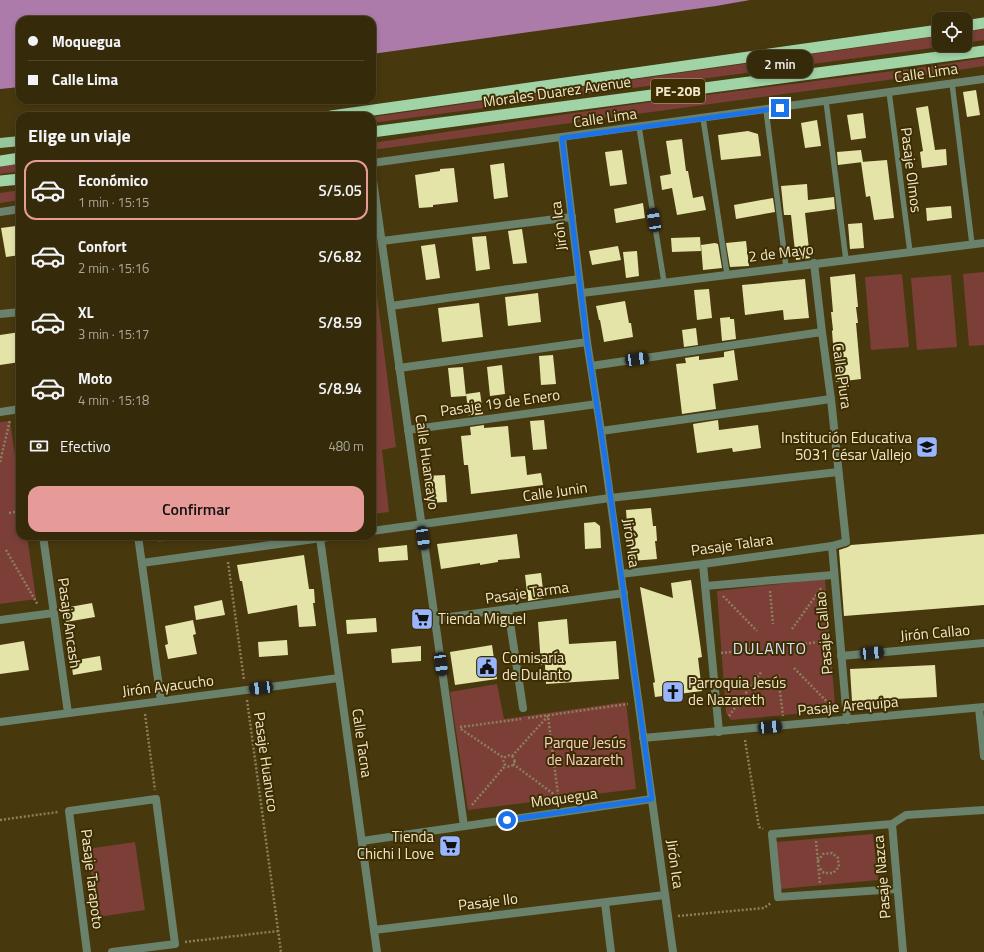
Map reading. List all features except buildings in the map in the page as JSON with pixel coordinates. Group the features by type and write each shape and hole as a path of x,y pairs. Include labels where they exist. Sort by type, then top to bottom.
{"highway":[{"path":"972,25 984,23"},
{"name":"Morales Duarez Avenue","path":"359,112 932,31"},
{"name":"Morales Duarez Avenue","path":"376,131 984,51"},
{"path":"0,161 16,159"},
{"path":"0,181 16,179"}],"main road":[{"path":"0,143 16,141"}],"street":[{"name":"Calle Lima","path":"376,162 984,79"},
{"name":"Jirón Ica","path":"562,138 587,342 601,431 674,952"},
{"name":"Calle Huancayo","path":"376,200 435,619 454,728 464,826"},
{"path":"0,212 16,210"},
{"path":"382,241 572,217"},
{"name":"2 de Mayo","path":"582,293 984,243"},
{"name":"Calle Piura","path":"814,264 831,400 846,541"},
{"path":"391,306 579,279"},
{"path":"0,314 16,312"},
{"path":"591,366 822,332"},
{"path":"399,368 587,342"},
{"path":"601,431 831,400"},
{"name":"Pasaje 19 de Enero","path":"408,430 597,404"},
{"path":"0,412 16,409"},
{"name":"Calle Junin","path":"376,530 610,498 838,472"},
{"name":"Pasaje Ancash","path":"44,540 68,713"},
{"path":"139,540 161,701"},
{"path":"142,563 300,540"},
{"name":"Calle Tacna","path":"320,540 377,952"},
{"name":"Pasaje Talara","path":"621,574 832,546 844,544 846,541"},
{"path":"832,546 833,575"},
{"path":"703,564 709,586 711,654 719,732"},
{"name":"Pasaje Callao","path":"709,586 833,575 846,720"},
{"name":"Pasaje Tarma","path":"435,619 624,593"},
{"path":"508,609 522,708"},
{"path":"0,620 54,613"},
{"name":"Jirón Callao","path":"841,656 984,643"},
{"name":"Jirón Ayacucho","path":"0,722 339,678"},
{"path":"982,708 984,756"},
{"name":"Pasaje Arequipa","path":"644,738 982,708"},
{"path":"68,811 156,799 175,944 112,952"},
{"name":"Moquegua","path":"362,841 652,799"},
{"path":"892,824 906,815 984,810"},
{"name":"Pasaje Tarapoto","path":"68,811 87,952"},
{"name":"Pasaje Nazca","path":"772,834 892,824 903,952"},
{"path":"772,834 778,897 897,889"},
{"name":"Pasaje Ilo","path":"374,930 665,895"},
{"path":"605,903 611,952"}],"lane":[{"path":"952,83 972,244"},
{"name":"Pasaje Olmos","path":"889,92 910,252"},
{"path":"826,101 846,260"},
{"path":"766,110 786,267"},
{"path":"703,118 727,274"},
{"path":"639,127 664,282"}],"path":[{"path":"0,462 16,409"},
{"path":"8,513 16,512"},
{"path":"6,550 43,614"},
{"name":"Pasaje Huanuco","path":"226,551 281,952"},
{"path":"792,629 821,588 833,575"},
{"path":"769,581 773,624"},
{"path":"709,586 758,631"},
{"path":"801,644 839,640"},
{"path":"711,654 750,650"},
{"path":"794,668 846,720"},
{"path":"719,732 762,671"},
{"path":"778,675 784,726"},
{"path":"143,703 156,799"},
{"path":"454,728 639,703"},
{"path":"512,756 548,716"},
{"path":"548,716 560,798 559,812"},
{"path":"454,728 504,758"},
{"path":"743,729 759,827 772,834"},
{"path":"504,758 507,755 512,756"},
{"path":"512,756 514,760 513,764"},
{"path":"504,758 503,763 505,766"},
{"path":"513,764 560,798"},
{"path":"462,816 505,766 509,767 513,764"},
{"path":"0,820 68,811"},
{"path":"816,830 821,894"},
{"path":"818,861 823,854 832,853 838,858 839,867 833,873 824,873 818,866"},
{"path":"668,917 764,908 778,897"},
{"path":"175,944 278,931"}],"green space":[{"path":"984,29 984,40 972,42 972,31"},
{"path":"932,37 932,48 376,122 376,116"},
{"path":"984,58 984,66 932,74 376,149 376,142 621,106"},
{"path":"16,164 16,172 0,174 0,166"},
{"path":"16,191 16,201 0,203 0,193"},
{"path":"984,272 984,345 969,346 963,274"},
{"path":"902,274 909,347 871,350 865,277"},
{"path":"951,275 957,347 917,350 911,278"},
{"path":"376,288 396,447 382,450 389,512 376,514"},
{"path":"10,421 16,462 16,540 28,540 36,599 0,604 0,422"},
{"path":"158,540 174,540 158,542"},
{"path":"825,579 835,705 827,711 731,720 726,713 717,591"},
{"name":"Parque Jesús de Nazareth","path":"497,684 504,719 626,702 636,789 468,810 450,692"},
{"path":"873,834 878,880 780,889 776,842"},
{"path":"135,842 145,910 98,917 87,849"}],"shaded area":[{"path":"0,0 750,0 376,53 376,16 16,16 16,87 0,89"}],"place":[{"name":"Institución Educativa 5031 César Vallejo","path":"927,447"},
{"name":"Tienda Miguel","path":"422,619"},
{"name":"Comisaría de Dulanto","path":"487,667"},
{"name":"Parroquia Jesús de Nazareth","path":"673,692"},
{"name":"Tienda Chichi I Love","path":"450,846"}],"district":[{"name":"DULANTO","path":"770,648"}],"route":[{"path":"507,820 652,799 607,471 587,342 562,138 780,108"}]}
